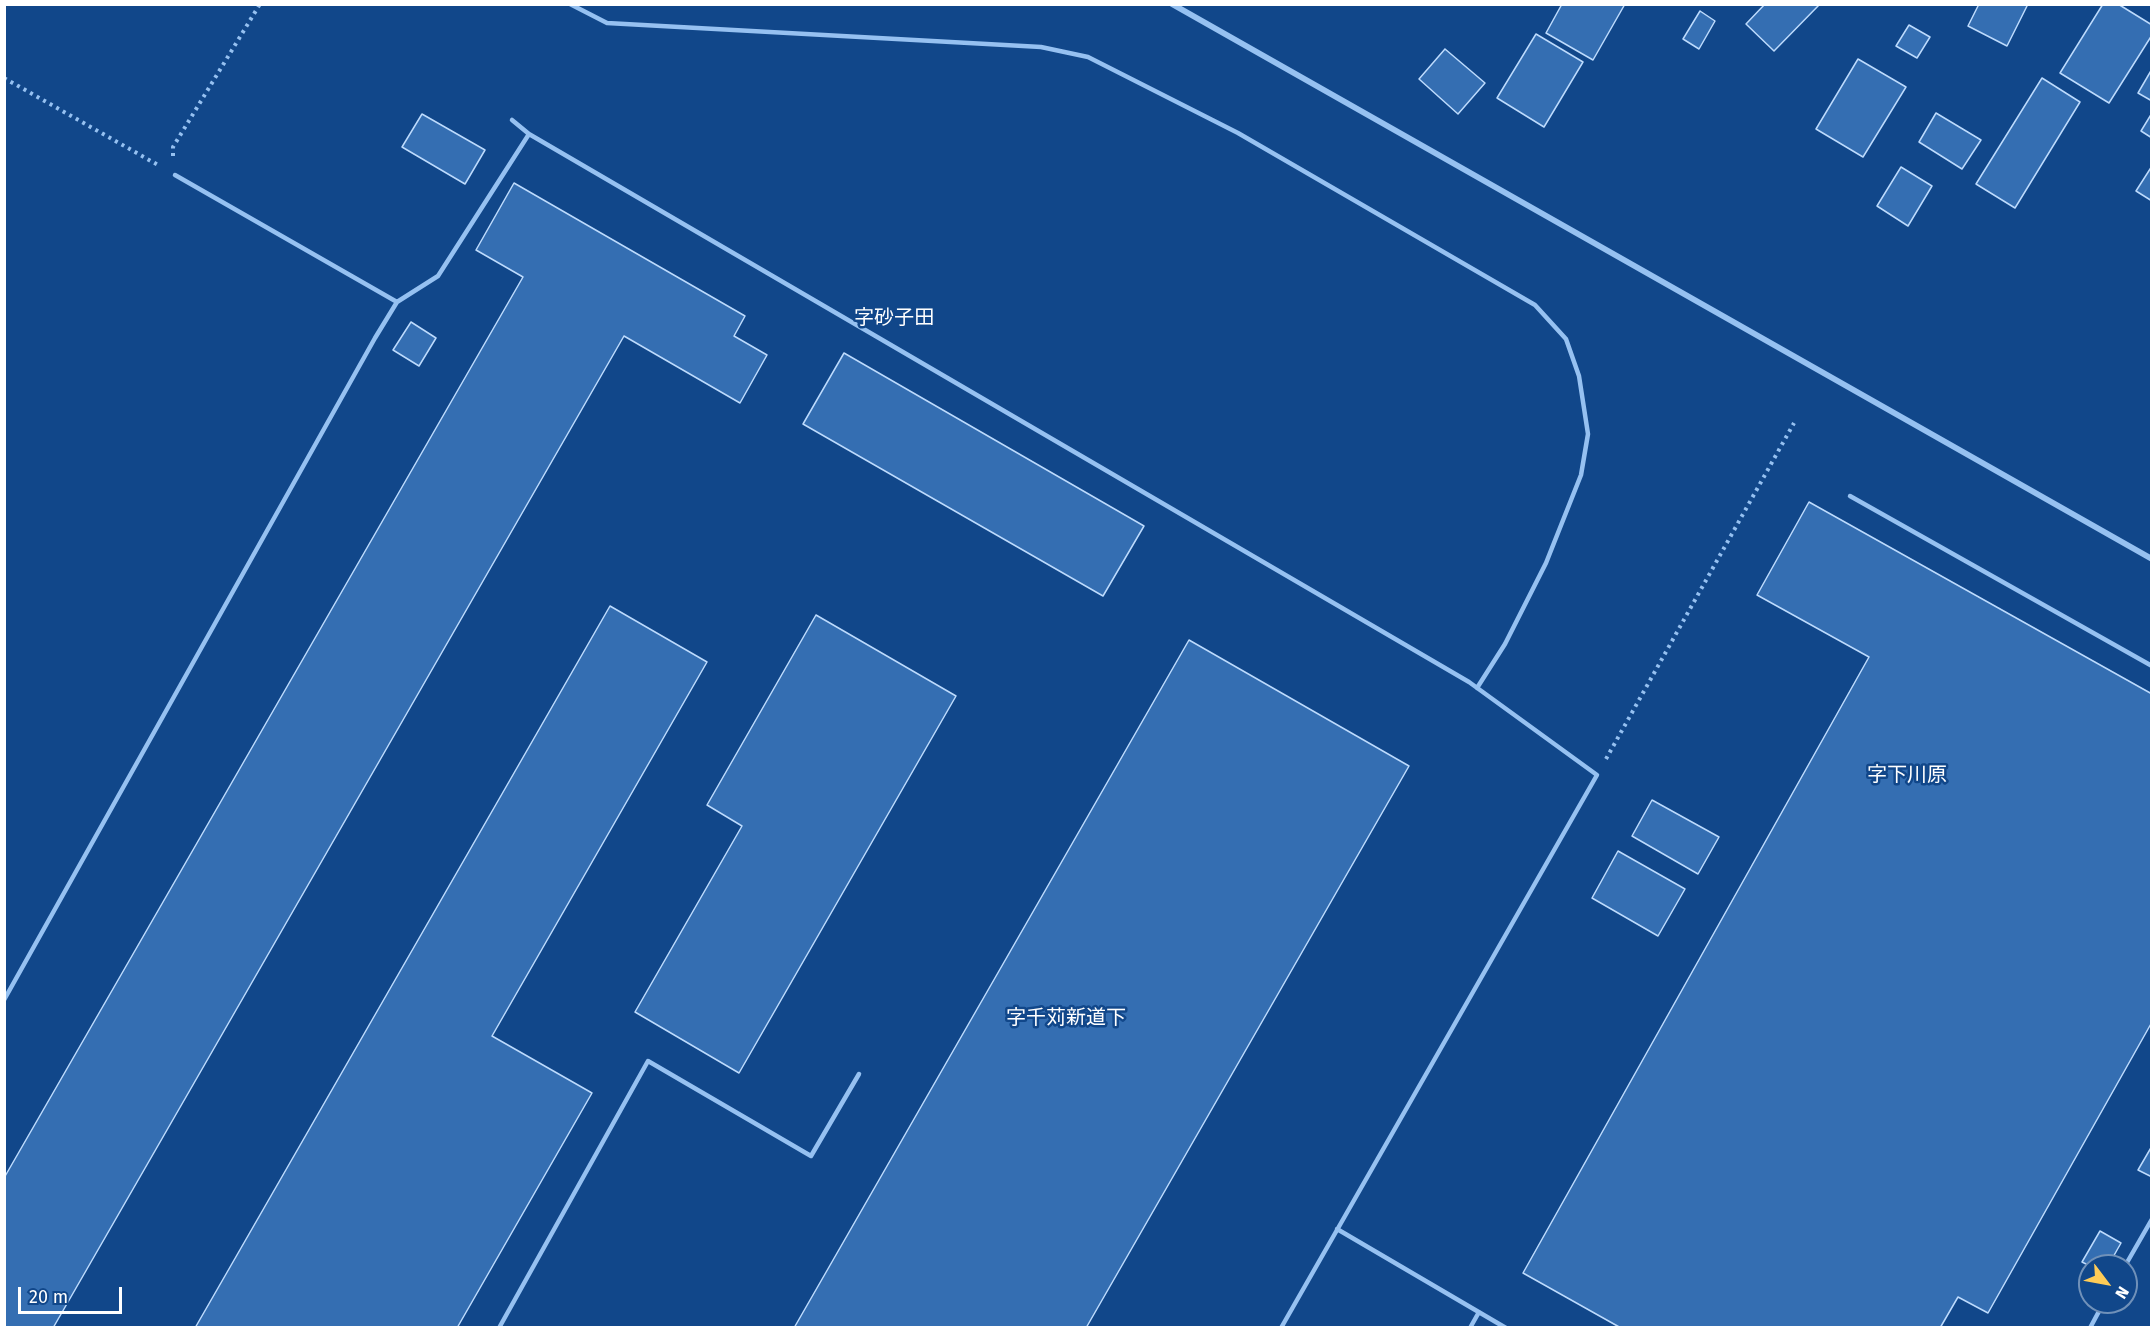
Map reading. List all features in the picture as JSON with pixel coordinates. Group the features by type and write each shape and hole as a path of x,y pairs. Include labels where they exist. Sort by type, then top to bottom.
{"street":[{"path":"1172,4 2151,559"}],"lane":[{"path":"570,4 607,23 1041,47 1088,57 1238,133 1535,305 1566,339 1579,376 1588,434 1581,475 1546,563 1506,644 1477,688"},
{"path":"512,120 529,134 1448,670 1477,688 1597,775 1281,1328"},
{"path":"4,1000 397,302 438,276 529,134"},
{"path":"175,175 397,302"},
{"path":"1850,496 2151,666"},
{"path":"500,1328 648,1061 811,1156 859,1074"},
{"path":"2132,1254 2151,1219"},
{"path":"1336,1229 1506,1328"},
{"path":"1470,1328 1479,1312"},
{"path":"2090,1328 2098,1314"}],"path":[{"path":"175,175 172,147 260,4"},
{"path":"4,78 175,175"},
{"path":"1597,775 1794,423"}],"building":[{"path":"1562,4 1625,4 1593,60 1546,33"},
{"path":"1765,4 1820,4 1774,51 1746,24"},
{"path":"1979,4 2028,4 2007,46 1968,26"},
{"path":"2103,4 2118,4 2152,25 2152,35 2109,103 2060,73"},
{"path":"1700,11 1715,21 1699,49 1683,39"},
{"path":"1909,25 1930,37 1917,58 1896,46"},
{"path":"1536,34 1583,62 1544,127 1497,98"},
{"path":"1445,49 1485,83 1458,114 1419,79"},
{"path":"1858,59 1906,87 1863,157 1816,129"},
{"path":"2152,69 2152,101 2138,93"},
{"path":"2042,78 2080,102 2015,208 1976,184"},
{"path":"1936,113 1981,140 1962,169 1919,142"},
{"path":"2152,113 2152,138 2141,131"},
{"path":"422,114 485,150 465,184 402,147"},
{"path":"2152,166 2152,201 2136,191"},
{"path":"1901,167 1932,186 1908,226 1877,206"},
{"path":"514,183 745,316 734,336 767,355 740,403 624,336 53,1328 4,1328 4,1178 523,277 476,250"},
{"path":"411,322 436,338 419,366 393,350"},
{"path":"844,353 1144,526 1103,596 803,424"},
{"path":"1809,502 2152,694 2152,1022 1988,1313 1958,1297 1940,1328 1621,1328 1523,1273 1869,657 1757,595"},
{"path":"610,606 707,662 492,1036 592,1093 457,1328 195,1328"},
{"path":"816,615 956,696 739,1073 635,1012 742,826 707,805"},
{"path":"1189,640 1409,766 1086,1328 794,1328"},
{"path":"1652,800 1719,837 1698,874 1632,836"},
{"path":"1618,851 1685,889 1658,936 1592,898"},
{"path":"2152,1146 2152,1177 2138,1170"},
{"path":"2100,1231 2121,1243 2115,1254 2087,1254"}],"district":[{"name":"字砂子田","path":"894,318"},
{"name":"字下川原","path":"1907,775"},
{"name":"字千苅新道下","path":"1066,1018"}]}
